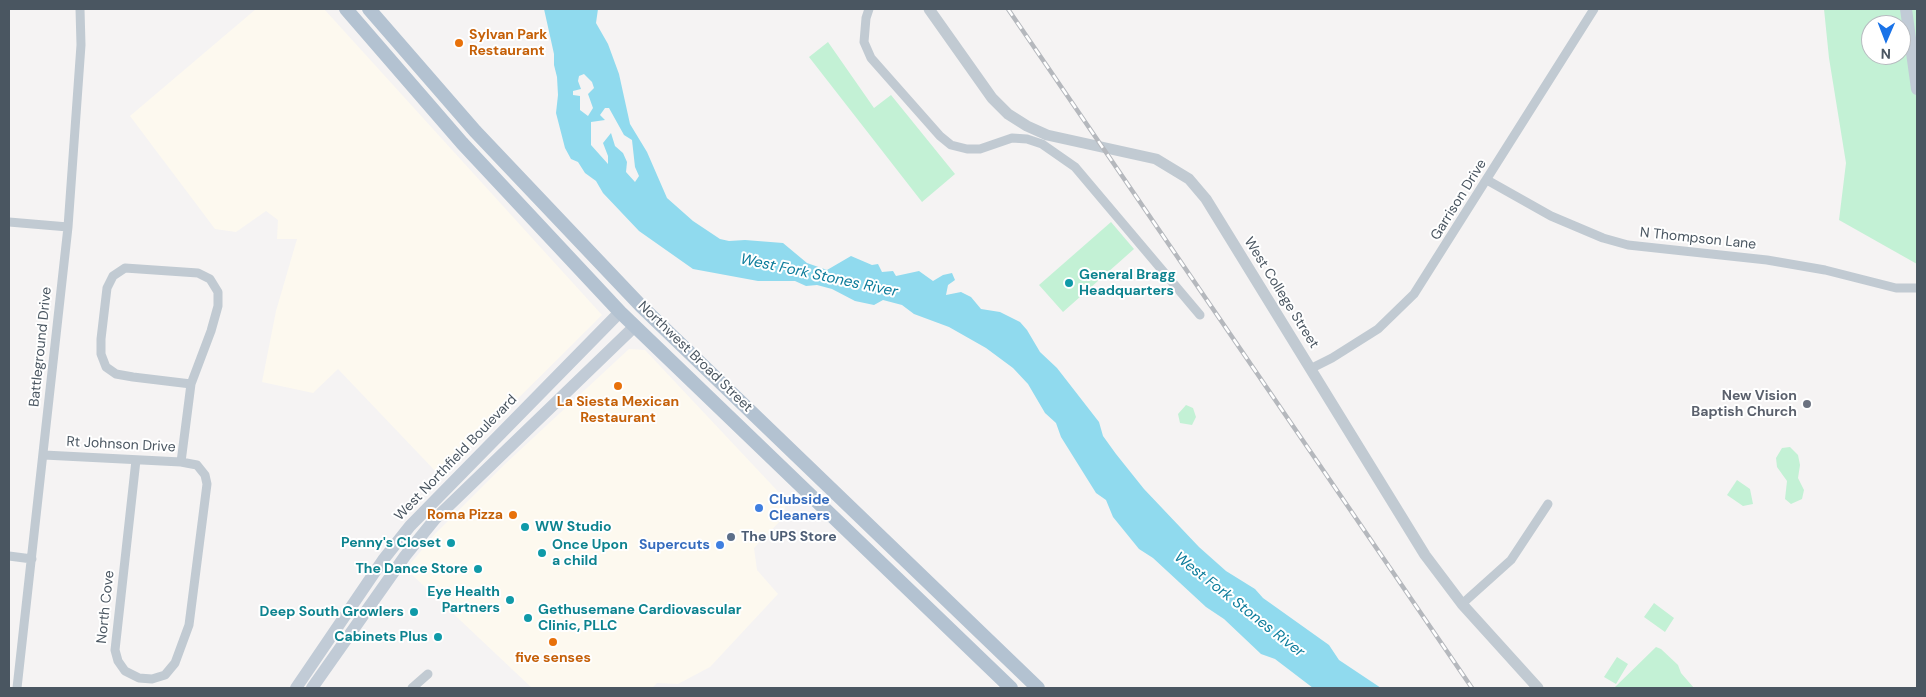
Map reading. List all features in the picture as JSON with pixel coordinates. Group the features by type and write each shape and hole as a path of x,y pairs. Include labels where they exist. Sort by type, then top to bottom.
{"main road":[{"name":"Northwest Broad Street","path":"346,9 462,143 620,312 1011,688"},
{"name":"Northwest Broad Street","path":"369,9 476,131 641,306 1038,688"},
{"path":"1906,9 1917,89"},
{"path":"367,34 380,23"},
{"path":"462,143 476,131"},
{"path":"620,312 641,306"},
{"path":"635,326 641,306"},
{"name":"West Northfield Boulevard","path":"296,688 383,560 410,526 620,312"},
{"name":"West Northfield Boulevard","path":"312,688 405,556 435,519 635,326"},
{"path":"778,464 792,451"},
{"path":"830,514 844,501"},
{"path":"901,582 914,568"}],"street":[{"name":"Battleground Drive","path":"17,688 68,227 81,45 80,9"},
{"path":"869,9 866,18 864,42 870,58 940,136 951,145 966,149 980,149 1012,138 1027,139 1042,144 1075,167 1200,315"},
{"name":"West College Street","path":"929,9 992,98 1008,114 1027,126 1062,139 1156,159 1189,179 1206,199 1425,555 1462,604 1538,688"},
{"name":"Garrison Drive","path":"1310,369 1332,358 1378,329 1414,294 1594,9"},
{"name":"N Thompson Lane","path":"1487,180 1551,216 1603,238 1628,245 1768,260 1824,270 1896,288 1917,288"},
{"path":"9,222 68,227"},
{"path":"181,462 191,384 211,331 218,306 218,292 210,279 198,273 125,268 113,276 107,288 101,339 101,354 106,367 116,374 191,384"},
{"name":"Rt Johnson Drive","path":"44,455 181,462 197,465"},
{"name":"North Cove","path":"136,460 115,650 118,661 125,671 139,678 152,679 165,675 175,663 189,625 207,484 205,475 197,465"},
{"path":"1462,604 1511,560 1548,504"},
{"path":"9,556 32,559"},
{"path":"412,688 428,674"}],"shaded area":[{"path":"256,9 324,9 602,315 440,476 338,369 313,393 262,382 276,311 297,239 277,239 278,220 266,211 236,232 215,229 130,116"},
{"path":"629,349 645,350 786,500 784,517 754,548 757,570 778,594 710,667 678,684 657,683 652,688 532,688 406,569 435,534 505,464"}],"green space":[{"path":"1824,9 1917,9 1917,264 1839,220 1846,163 1829,58"},
{"path":"828,42 874,108 891,95 955,174 922,202 809,57"},
{"path":"1111,222 1134,249 1063,312 1039,285"},
{"path":"1186,405 1193,408 1196,417 1192,425 1180,423 1178,414"},
{"path":"1790,447 1798,455 1800,465 1798,478 1804,490 1802,499 1791,504 1785,499 1787,481 1777,467 1776,458 1782,448"},
{"path":"1737,480 1750,489 1753,504 1743,506 1727,495"},
{"path":"1654,603 1674,618 1665,632 1644,617"},
{"path":"1656,647 1661,649 1678,665 1681,673 1694,688 1614,688"},
{"path":"1617,657 1628,664 1616,684 1604,677"}],"water":[{"name":"West Fork Stones River","path":"544,9 598,9 596,23 608,44 619,74 630,124 647,152 667,198 693,221 720,239 783,243 807,263 827,270 851,256 872,265 878,264 882,272 893,271 896,276 919,271 933,281 943,275 952,273 955,280 948,285 946,295 961,292 971,297 981,309 1000,312 1020,322 1040,352 1057,368 1099,422 1103,436 1116,454 1144,489 1199,547 1226,571 1255,589 1263,598 1329,645 1339,660 1381,688 1313,688 1275,659 1261,654 1224,619 1206,607 1153,558 1139,549 1113,517 1106,500 1096,493 1061,437 1056,423 1045,413 1028,384 1013,368 986,348 949,327 914,314 902,305 883,300 874,305 855,301 832,289 817,285 806,286 795,281 758,281 693,269 639,231 603,193 596,181 585,173 578,162 571,159 565,148 556,113 558,95 554,54","holes":["584,74 592,82 594,88 588,94 593,108 588,116 580,110 580,96 573,95 573,91 581,89 578,81 579,76","605,108 609,108 624,135 632,140 635,167 639,176 635,182 626,172 627,162 623,153 615,146 611,133 603,143 608,156 608,164 591,145 591,122 605,120 600,115"]}],"railway":[{"path":"1008,9 1472,688"}],"place":[{"name":"Sylvan Park Restaurant","path":"459,43"},
{"name":"General Bragg Headquarters","path":"1069,283"},
{"name":"La Siesta Mexican Restaurant","path":"618,386"},
{"name":"New Vision Baptish Church","path":"1807,404"},
{"name":"Clubside Cleaners","path":"759,508"},
{"name":"Roma Pizza","path":"513,515"},
{"name":"WW Studio","path":"525,527"},
{"name":"The UPS Store","path":"731,537"},
{"name":"Penny's Closet","path":"451,543"},
{"name":"Supercuts","path":"720,545"},
{"name":"Once Upon a child","path":"542,553"},
{"name":"The Dance Store","path":"478,569"},
{"name":"Eye Health Partners","path":"510,600"},
{"name":"Deep South Growlers","path":"414,612"},
{"name":"Gethusemane Cardiovascular Clinic, PLLC","path":"528,618"},
{"name":"Cabinets Plus","path":"438,637"},
{"name":"five senses","path":"553,642"}]}
